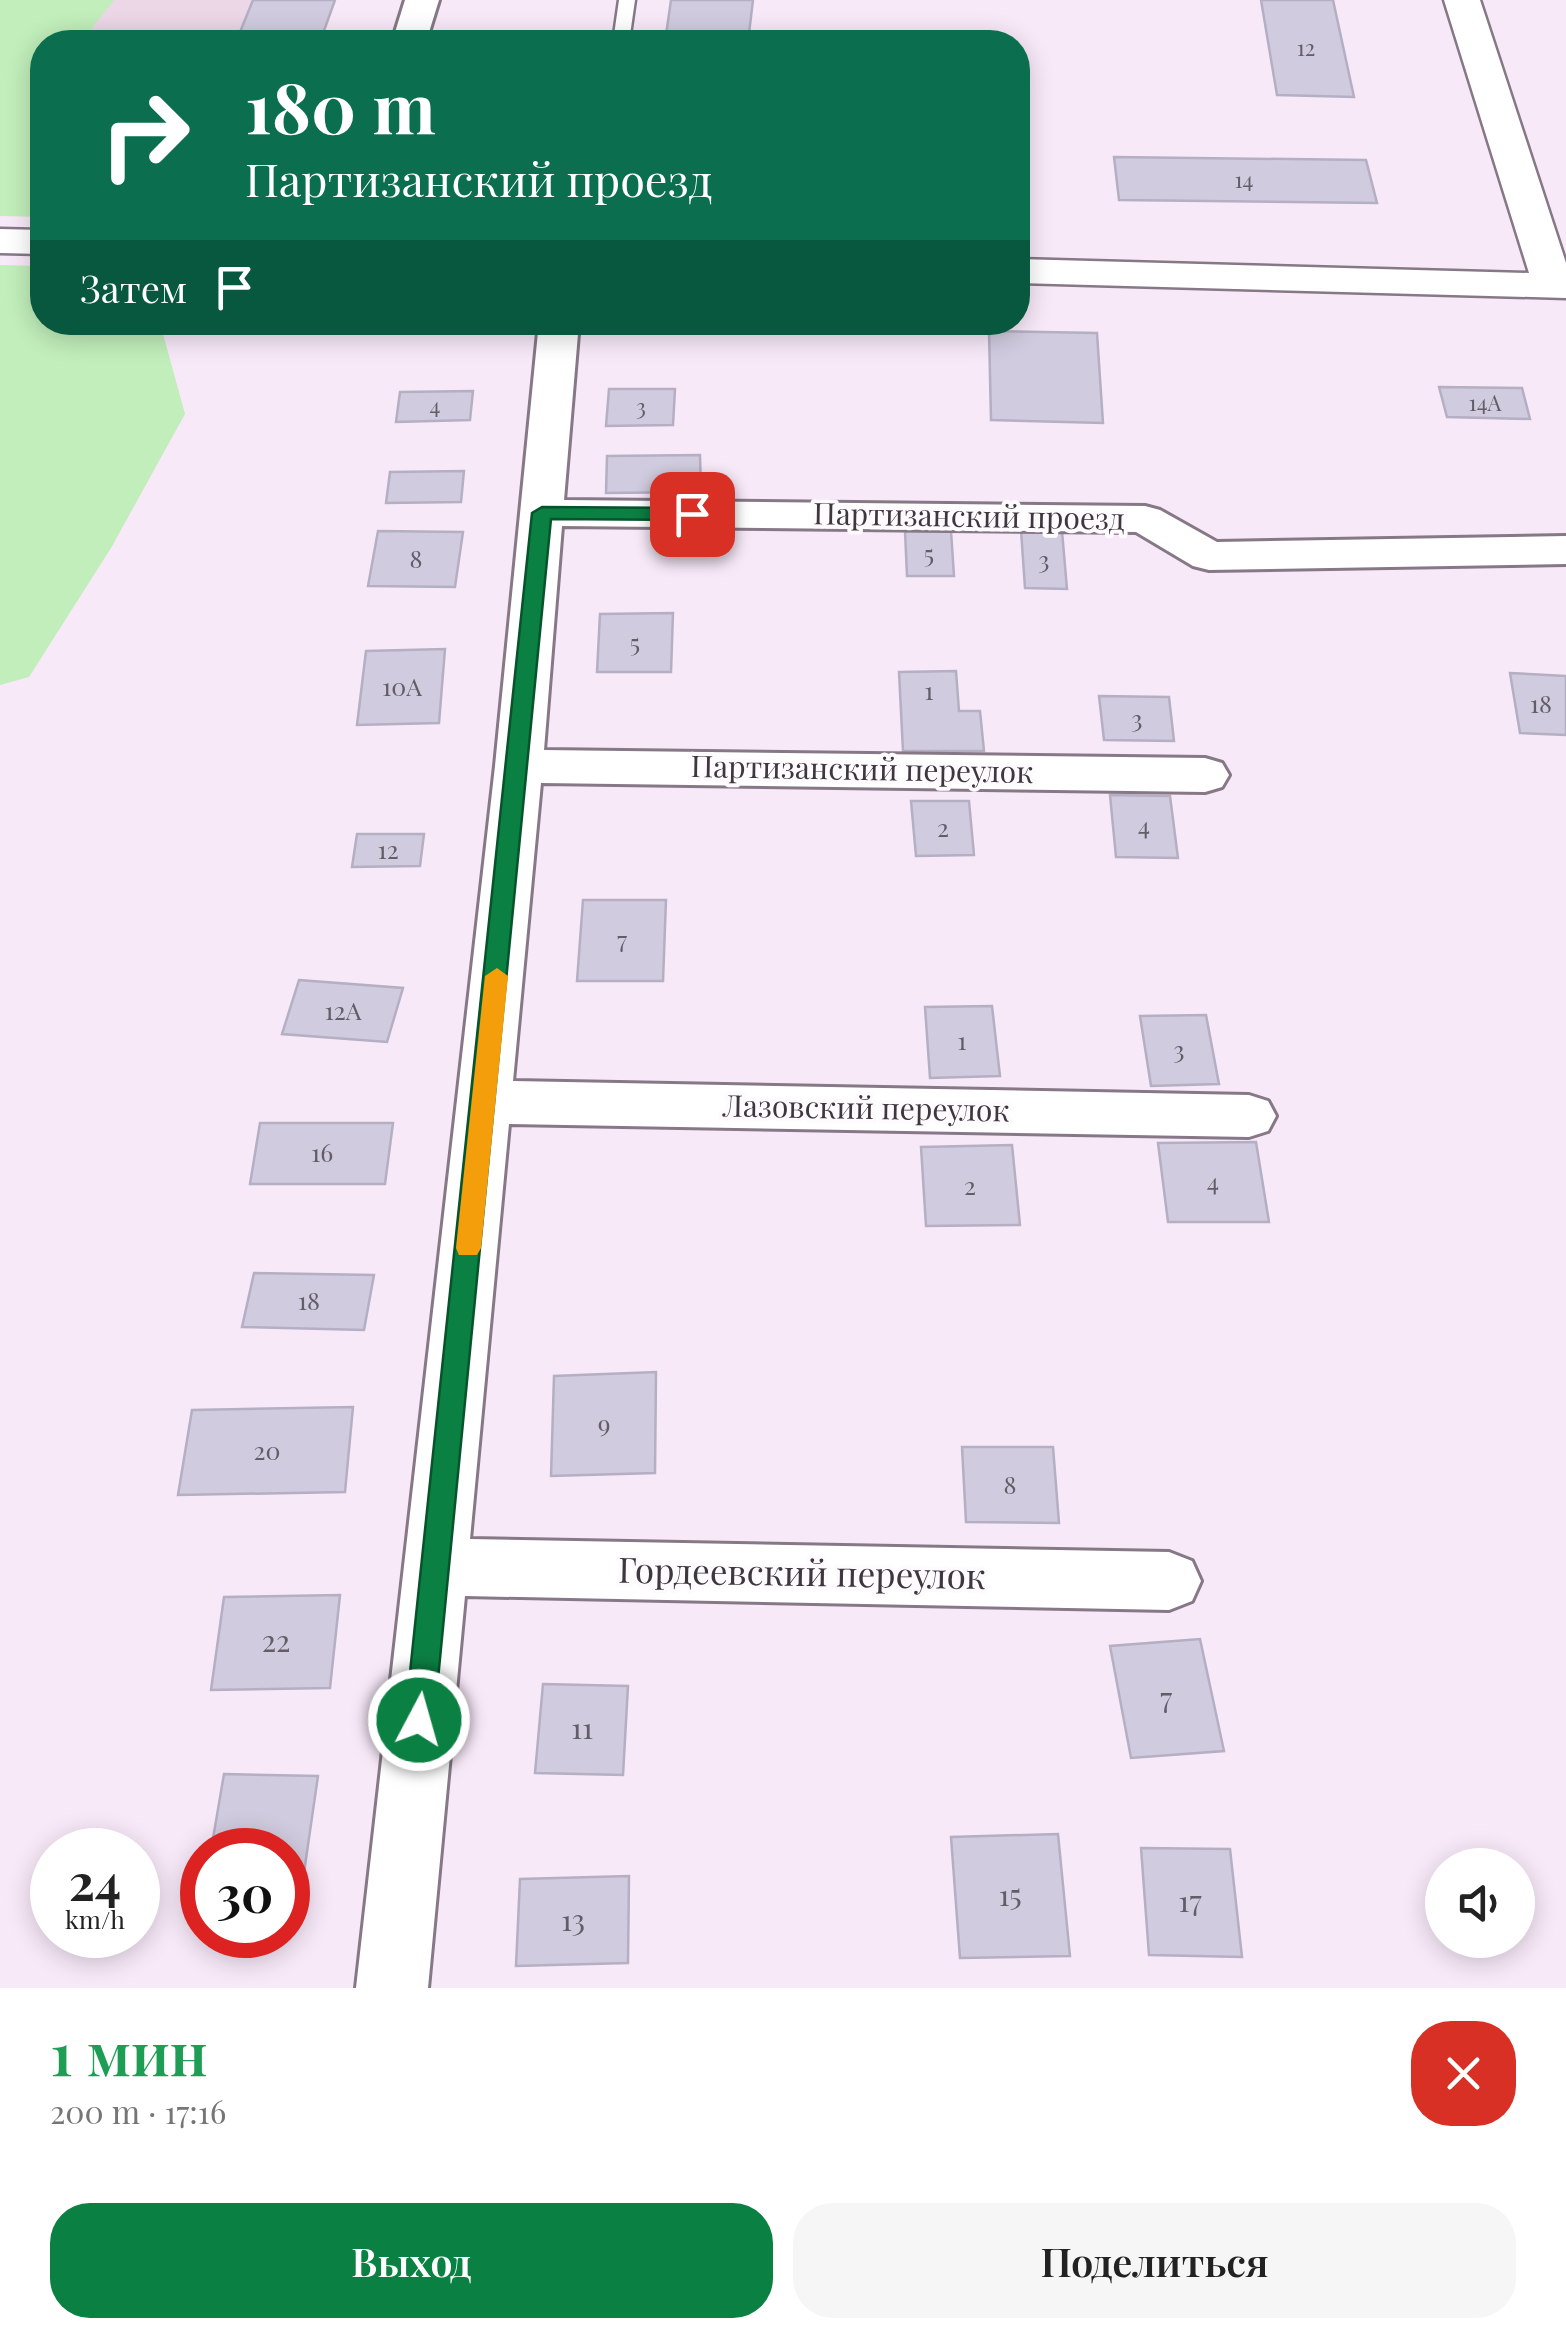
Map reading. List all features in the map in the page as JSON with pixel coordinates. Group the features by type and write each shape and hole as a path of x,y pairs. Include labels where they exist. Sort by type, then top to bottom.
{"main road":[{"path":"1030,271 1562,290 1462,0"},
{"path":"0,241 30,242"}],"street":[{"path":"413,30 422,0"},
{"path":"392,1988 519,766 558,335"},
{"name":"Партизанский проезд","path":"542,513 1146,520 1208,556 1566,550"},
{"name":"Партизанский переулок","path":"519,766 1206,775"},
{"name":"Лазовский переулок","path":"484,1102 1250,1116"},
{"name":"Гордеевский переулок","path":"435,1566 1169,1581"}],"lane":[{"path":"623,30 627,0"}],"shaded area":[{"path":"43,0 335,0 324,30 42,30"}],"green space":[{"path":"0,0 114,0 90,30 30,30 30,217 0,216"},
{"path":"0,265 30,266 30,335 163,335 185,414 111,548 29,677 0,685"}],"building":[{"path":"253,0 335,0 324,30 241,30"},
{"path":"671,0 753,0 749,30 667,30"},
{"path":"1261,0 1333,0 1354,97 1277,95"},
{"path":"1114,157 1366,160 1377,203 1119,200"},
{"path":"1097,333 1103,423 991,420 989,335"},
{"path":"1439,387 1522,388 1530,419 1447,417"},
{"path":"609,389 675,389 673,425 606,426"},
{"path":"473,391 470,420 396,422 400,392"},
{"path":"700,455 701,492 606,493 607,456"},
{"path":"464,471 461,502 386,503 390,472"},
{"path":"1021,530 1062,531 1067,589 1025,588"},
{"path":"378,531 463,532 455,587 368,586"},
{"path":"905,531 951,531 954,576 907,576"},
{"path":"673,613 671,672 597,672 600,614"},
{"path":"445,649 439,723 357,725 366,651"},
{"path":"956,671 959,711 980,711 984,751 903,751 899,672"},
{"path":"1510,673 1566,676 1566,735 1520,733"},
{"path":"1099,696 1169,697 1174,741 1104,740"},
{"path":"1110,795 1170,796 1178,858 1116,857"},
{"path":"911,801 969,801 974,855 916,856"},
{"path":"357,834 424,834 420,866 352,867"},
{"path":"583,900 666,900 663,981 577,981"},
{"path":"299,980 403,988 387,1042 282,1034"},
{"path":"992,1006 1000,1076 930,1078 925,1007"},
{"path":"1206,1015 1219,1084 1151,1086 1140,1016"},
{"path":"260,1123 393,1123 385,1184 250,1184"},
{"path":"1256,1142 1269,1222 1168,1222 1158,1143"},
{"path":"1012,1145 1020,1225 926,1226 921,1147"},
{"path":"254,1273 374,1275 364,1330 242,1327"},
{"path":"656,1372 655,1473 551,1476 554,1376"},
{"path":"353,1407 345,1492 178,1495 192,1410"},
{"path":"962,1447 1053,1447 1059,1523 966,1522"},
{"path":"340,1595 330,1688 211,1690 224,1597"},
{"path":"1200,1639 1224,1751 1131,1758 1110,1646"},
{"path":"543,1684 628,1686 623,1775 535,1773"},
{"path":"224,1774 318,1776 310,1831 310,1828 215,1828"},
{"path":"1058,1834 1070,1956 960,1958 951,1837"},
{"path":"1141,1848 1230,1849 1242,1957 1149,1955"},
{"path":"629,1876 628,1963 516,1966 520,1879"}],"slow traffic":[{"path":"468,1248 497,976"}],"route":[{"path":"419,1720 542,513 692,514"}]}
